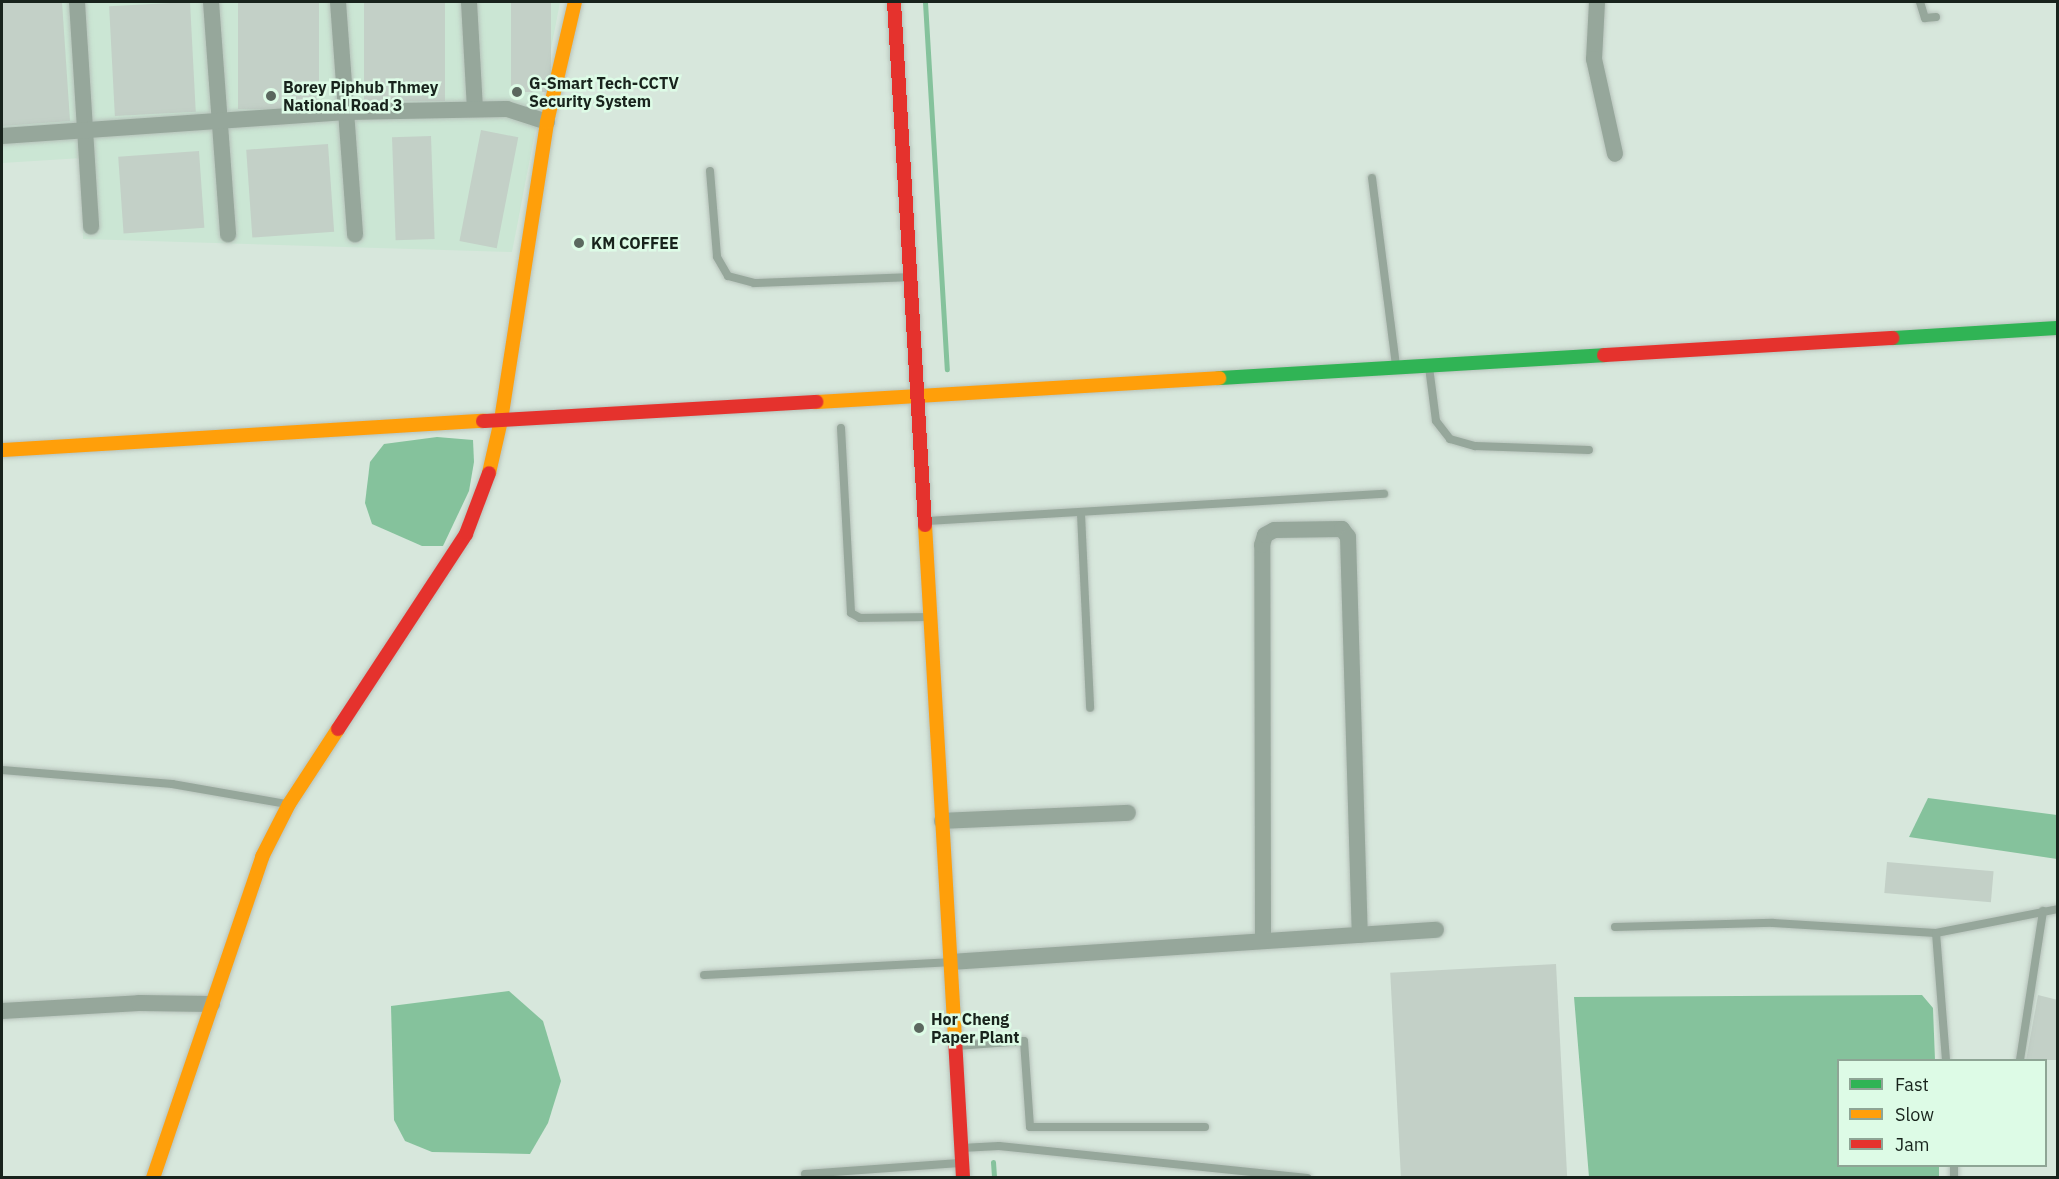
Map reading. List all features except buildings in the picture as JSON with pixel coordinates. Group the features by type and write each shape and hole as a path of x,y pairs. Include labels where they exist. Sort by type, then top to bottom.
{"street":[{"path":"77,2 87,131 91,227"},
{"path":"211,2 228,234"},
{"path":"338,2 355,234"},
{"path":"469,2 475,109"},
{"path":"153,1178 262,857 289,804 466,534 487,482 501,420 547,122 575,2"},
{"path":"894,2 963,1178"},
{"path":"1597,2 1594,59 1615,154"},
{"path":"2,136 346,111 507,109 547,122"},
{"path":"2,450 2058,328"},
{"path":"1263,941 1262,545 1265,535 1274,530 1342,530 1348,537 1360,935"},
{"path":"942,821 1128,813"},
{"path":"951,962 1436,930"},
{"path":"2,1011 139,1003 213,1004"}],"lane":[{"path":"1920,2 1925,18 1936,17"},
{"path":"710,171 717,257 728,276 754,283 910,277"},
{"path":"1372,178 1396,366"},
{"path":"1428,364 1436,421 1450,439 1475,446 1590,450"},
{"path":"841,428 851,613 860,618 930,617"},
{"path":"924,521 1081,514 1384,494"},
{"path":"1081,514 1090,708"},
{"path":"2,770 172,784 289,804"},
{"path":"1615,927 1773,923 1936,933 2058,909"},
{"path":"2020,1059 2043,911"},
{"path":"1936,933 1946,1059"},
{"path":"704,975 951,962"},
{"path":"955,1046 1024,1041 1029,1127 1205,1126"},
{"path":"961,1148 999,1146 1307,1178"},
{"path":"805,1174 962,1163"}],"shaded area":[{"name":"Borey Piphub Thmey National Road 3","path":"2,2 560,2 512,252 83,239 82,158 2,163"},
{"path":"437,437 473,440 474,462 469,491 443,546 422,546 372,524 365,503 370,462 384,444"},
{"path":"1928,798 2057,815 2057,859 1909,837"},
{"path":"509,991 543,1021 561,1081 548,1123 530,1154 432,1152 405,1141 394,1120 391,1006"},
{"path":"1922,995 1933,1008 1935,1059 1837,1059 1837,1167 1939,1167 1939,1177 1589,1177 1574,997"}],"waterway":[{"path":"925,2 947,369"},
{"path":"993,1162 994,1178"}],"traffic: fast":[{"path":"1893,338 2058,328"},
{"path":"1219,378 1604,355"}],"traffic: slow":[{"path":"489,473 501,420 547,122 575,2"},
{"path":"816,402 1219,378"},
{"path":"2,450 483,421"},
{"path":"925,525 955,1039"},
{"path":"153,1178 262,857 289,804 338,729"}],"traffic: jam":[{"path":"894,2 925,525"},
{"path":"1604,355 1893,338"},
{"path":"483,421 816,402"},
{"path":"338,729 466,534 489,473"},
{"path":"955,1039 963,1178"}],"place":[{"name":"G-Smart Tech-CCTV Security System","path":"517,92"},
{"name":"Borey Piphub Thmey National Road 3","path":"271,96"},
{"name":"KM COFFEE","path":"579,243"},
{"name":"Hor Cheng Paper Plant","path":"919,1028"}]}
